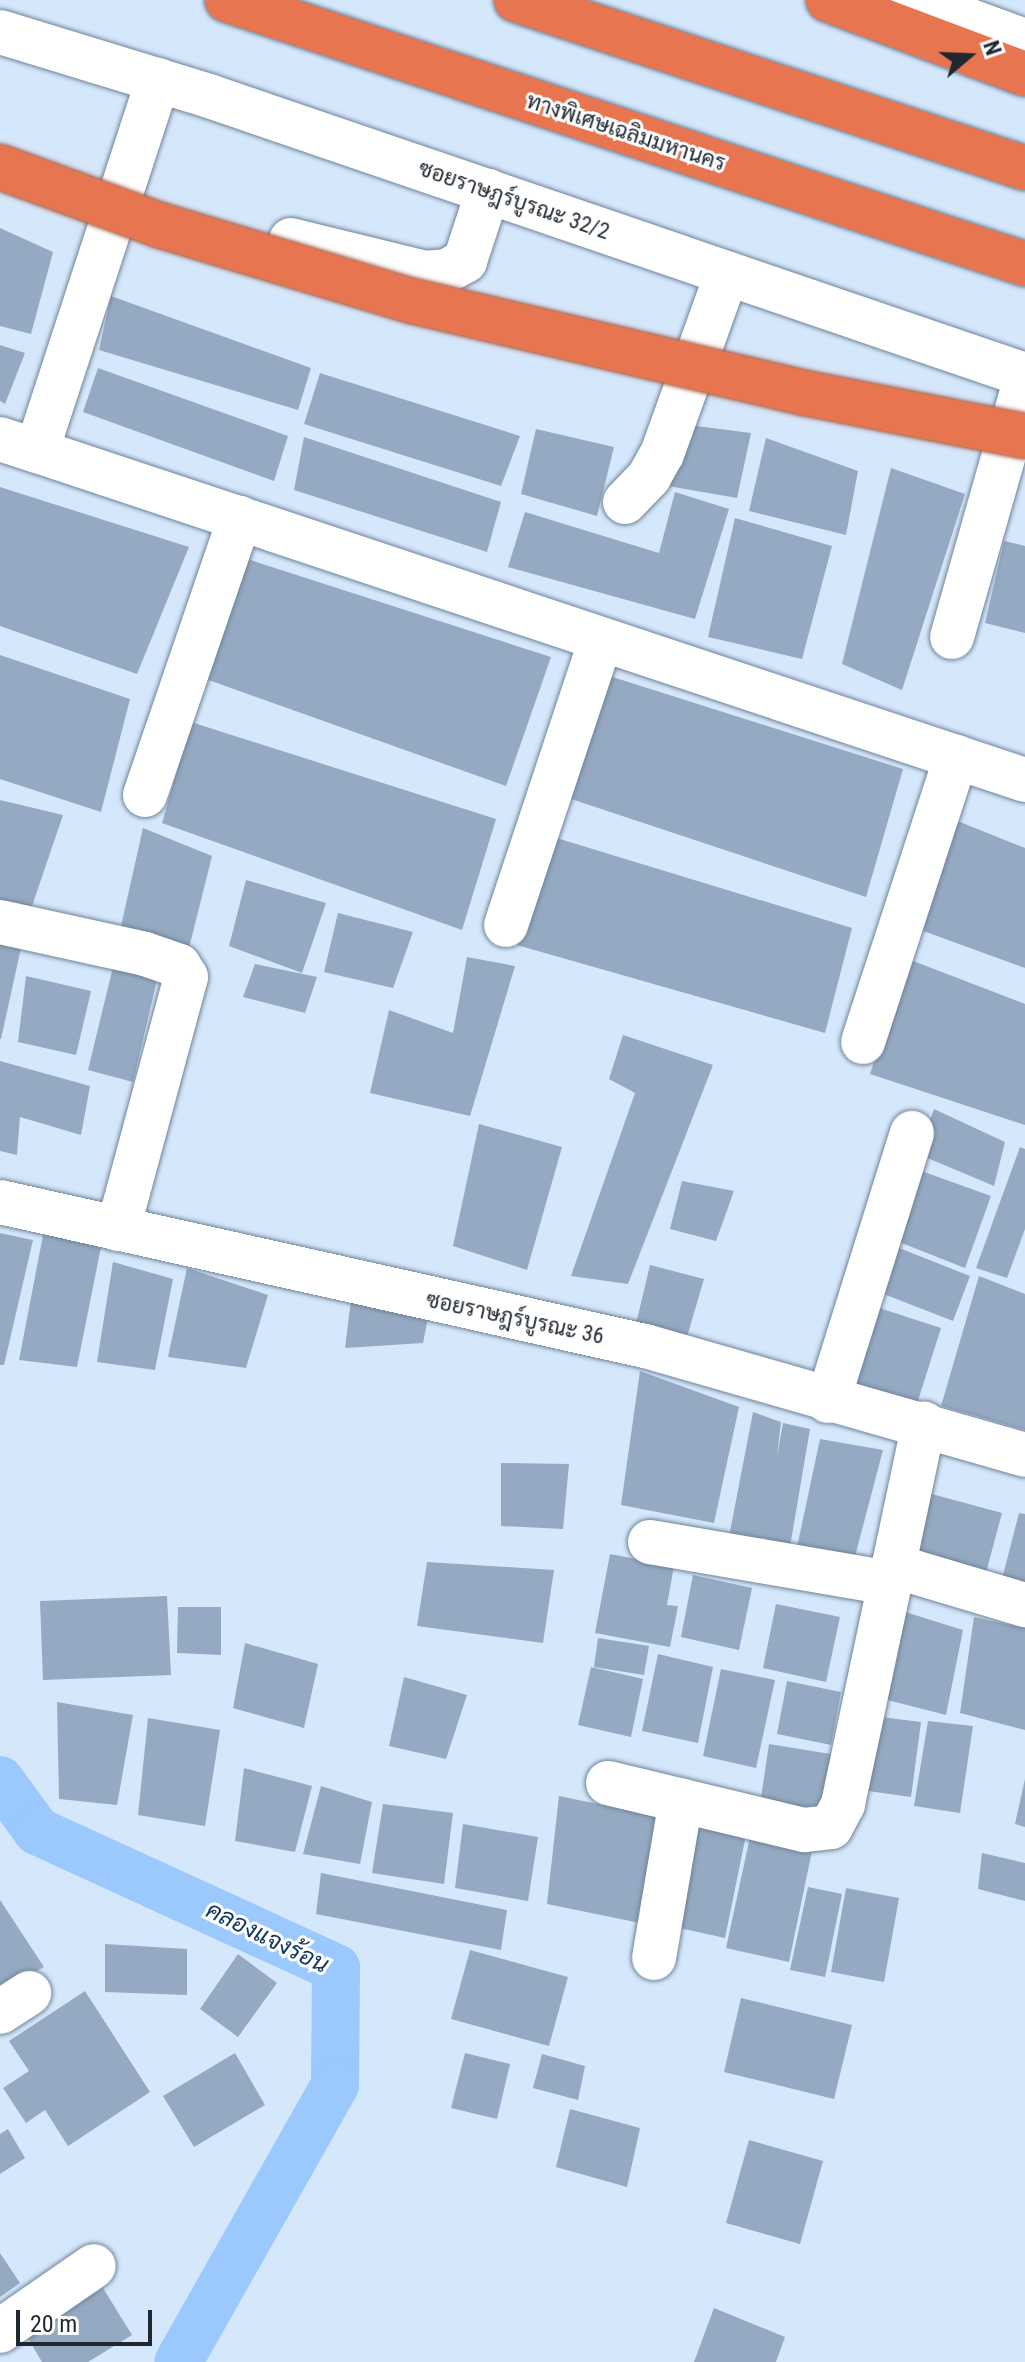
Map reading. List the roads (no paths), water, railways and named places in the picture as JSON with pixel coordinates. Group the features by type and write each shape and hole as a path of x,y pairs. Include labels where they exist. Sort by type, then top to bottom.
{"highway":[{"name":"ทางพิเศษเฉลิมมหานคร","path":"227,0 1025,264"},
{"path":"516,0 1025,168"},
{"path":"828,0 1025,74"},
{"path":"0,167 159,225 413,301 745,380 1025,436"}],"street":[{"path":"913,0 1025,41"},
{"name":"ซอยราษฎร์บูรณะ 32/2","path":"0,32 158,80 1025,375"},
{"path":"158,80 19,445 1025,780"},
{"path":"291,240 425,273 447,271 465,261 488,191"},
{"path":"625,502 662,454 727,273"},
{"path":"952,637 1025,381"},
{"path":"145,795 240,518"},
{"path":"506,925 601,639"},
{"path":"863,1042 956,757"},
{"path":"0,922 145,954 179,966 186,977 118,1229"},
{"path":"828,1401 912,1133"},
{"name":"ซอยราษฎร์บูรณะ 36","path":"0,1202 645,1346 828,1401 924,1424 1025,1455"},
{"path":"608,1783 804,1830 831,1827 843,1804 924,1424"},
{"path":"650,1542 892,1575 1025,1605"},
{"path":"654,1958 681,1800"},
{"path":"0,2331 94,2266"}],"waterway":[{"name":"คลองแจงร้อน","path":"0,1780 37,1831 336,1968 335,2085 178,2362"}]}
